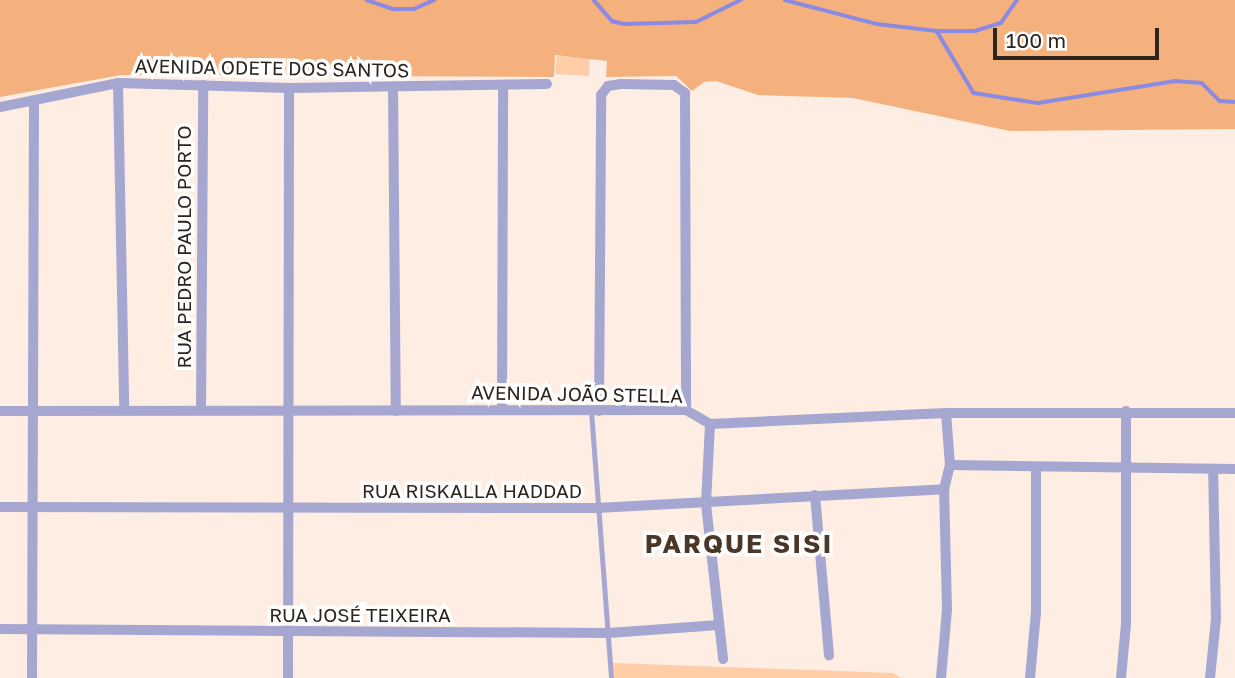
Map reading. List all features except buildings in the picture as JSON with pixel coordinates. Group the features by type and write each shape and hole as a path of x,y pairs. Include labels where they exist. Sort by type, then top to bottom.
{"street":[{"name":"AVENIDA ODETE DOS SANTOS","path":"0,107 118,83 289,88 547,84"},
{"path":"118,83 124,410"},
{"path":"595,411 601,95 605,88 617,84 670,85 685,93 686,410"},
{"name":"RUA PEDRO PAULO PORTO","path":"201,410 203,85"},
{"path":"502,410 503,86"},
{"path":"393,87 396,411"},
{"path":"288,678 289,88"},
{"path":"32,678 34,101"},
{"name":"AVENIDA JOÃO STELLA","path":"0,411 686,410 710,425"},
{"path":"1121,678 1126,624 1126,411"},
{"path":"941,678 947,609 944,489 950,466 946,413"},
{"path":"723,659 706,504 710,425 946,413 1235,413"},
{"path":"950,466 1235,469"},
{"path":"1030,678 1036,612 1036,469"},
{"path":"1210,678 1216,619 1213,469"},
{"name":"RUA RISKALLA HADDAD","path":"0,507 597,508 944,489"},
{"path":"815,495 829,655"},
{"name":"RUA JOSÉ TEIXEIRA","path":"0,629 609,633 719,625"}],"lane":[{"path":"595,411 597,508 611,678"}],"shaded area":[{"path":"0,0 1235,0 1235,129 1010,131 853,98 758,95 716,81 704,82 692,91 676,76 606,77 607,61 555,55 554,77 121,75 0,97"},
{"path":"557,56 590,58 589,76 555,74"},
{"path":"613,663 893,673 901,678 614,678"}],"waterway":[{"path":"367,0 393,9 414,9 434,0"},
{"path":"594,0 612,21 624,24 696,22 741,0"},
{"path":"785,0 877,24 937,31 974,93 1038,103 1175,81 1202,83 1220,101 1235,102"},
{"path":"938,31 975,31 1001,23 1017,0"}],"district":[{"name":"PARQUE SISI","path":"739,544"}]}
